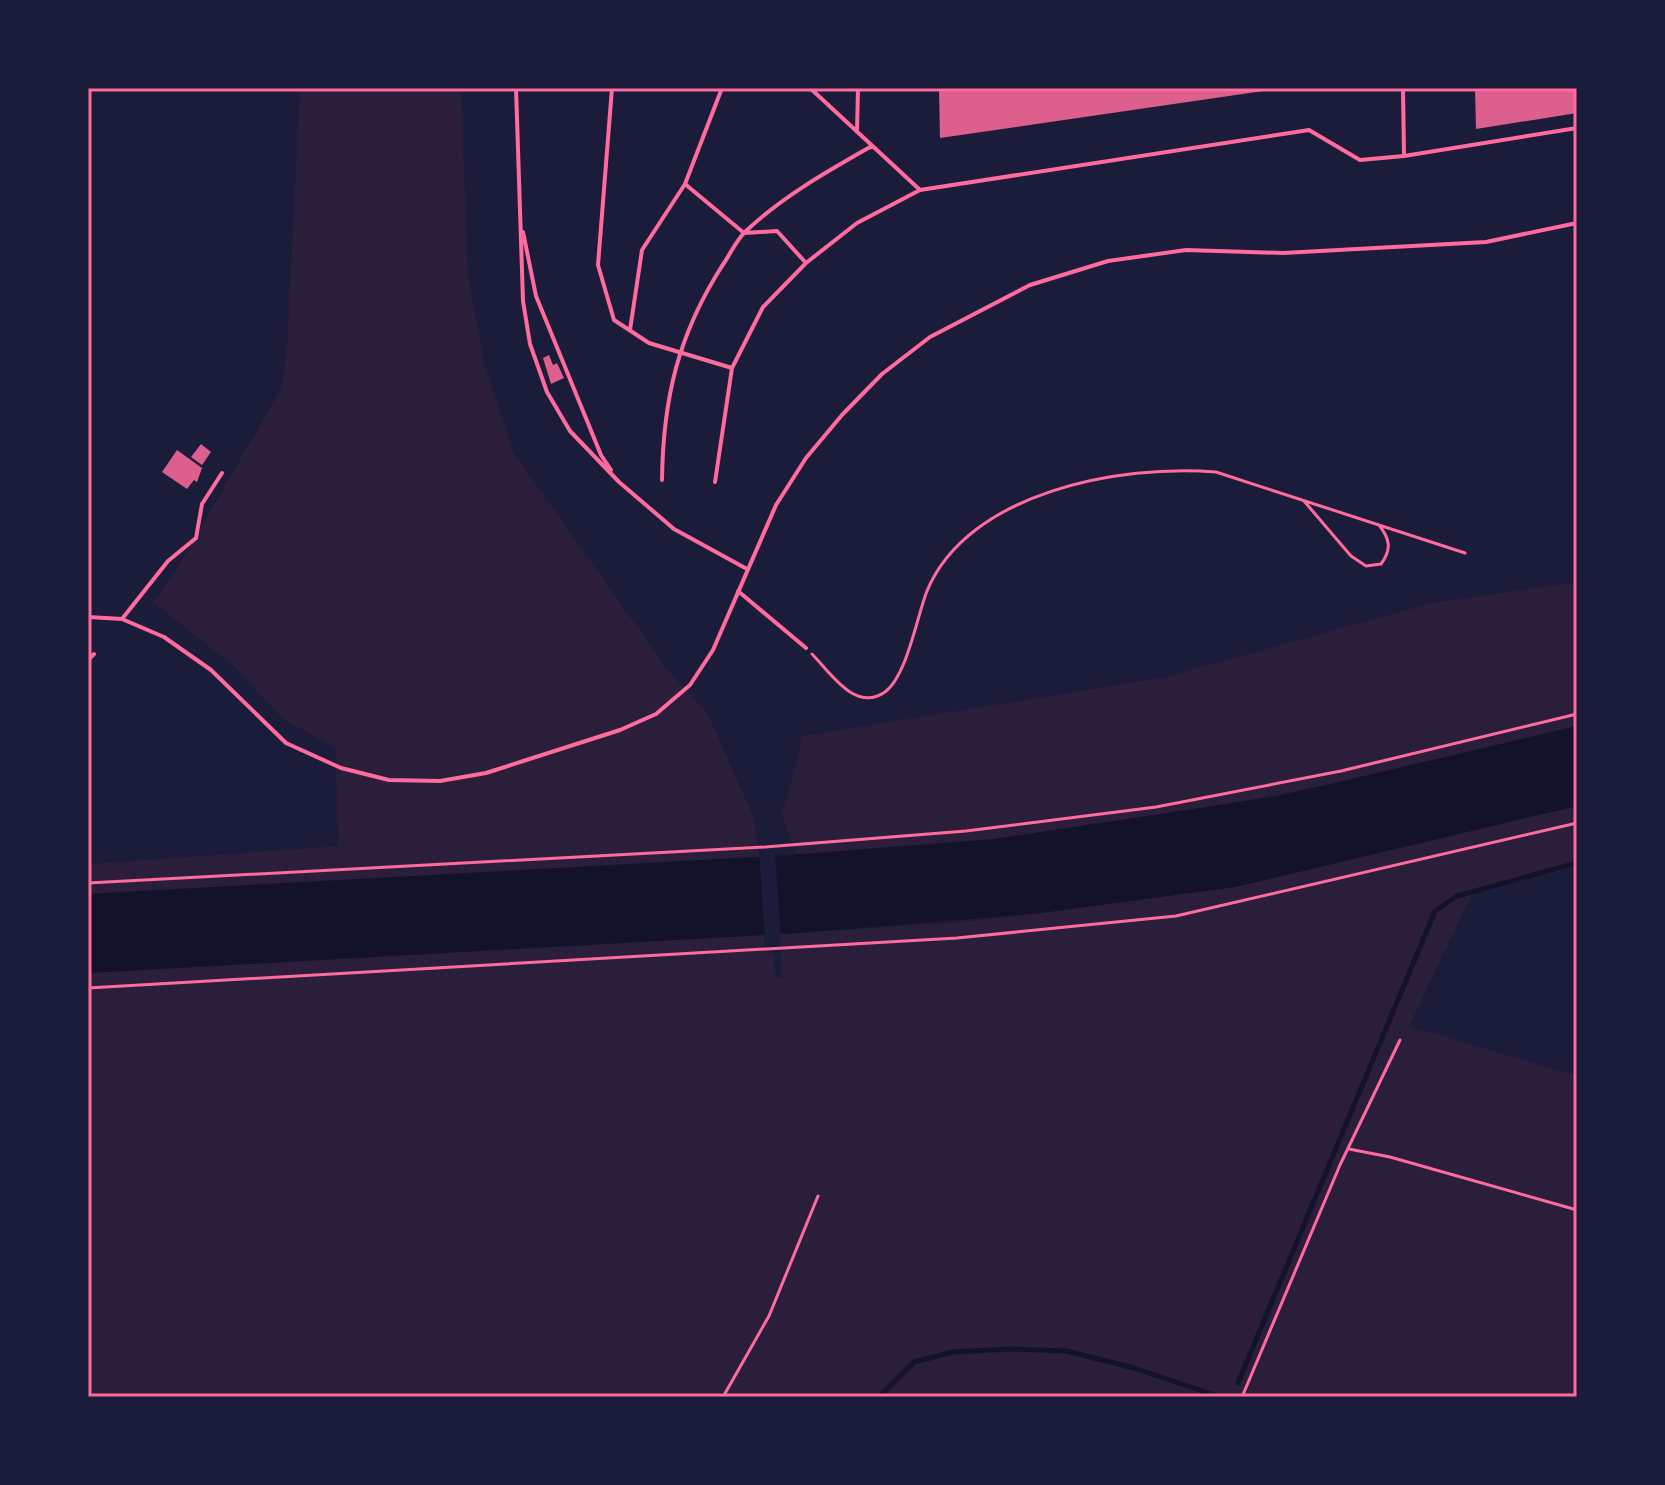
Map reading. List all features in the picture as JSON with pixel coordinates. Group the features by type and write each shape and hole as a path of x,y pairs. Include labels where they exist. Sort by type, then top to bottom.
{"lane":[{"path":"516,88 523,301 530,344 547,392 570,431 619,482 674,529 747,569"},
{"path":"612,88 598,265 614,320 649,343 732,368"},
{"path":"630,330 642,250 685,184 722,88"},
{"path":"810,88 920,190"},
{"path":"857,132 858,88"},
{"path":"1403,88 1404,156"},
{"path":"715,482 732,368 763,307 806,263 857,223 920,190 1309,130 1360,160 1404,156 1577,128"},
{"path":"662,480 663,440 678,352 708,289 744,233 797,190 872,146"},
{"path":"685,184 744,233 777,231 806,263"},
{"path":"521,218 536,296 601,455 619,482"},
{"path":"88,617 122,619 164,637 211,670 286,743 341,768 389,780 440,781 486,773 620,730 656,714 690,685 705,665 776,505 806,458 882,374 930,337 1030,285 1108,261 1186,250 1283,253 1486,242 1577,223"},
{"path":"122,619 168,561 196,538 202,504 222,473"},
{"path":"738,591 806,648"},
{"path":"88,660 94,654"}],"path":[{"path":"806,648 853,696 866,698 885,692 896,678 928,589 945,559 979,529 1026,503 1073,484 1131,472 1178,469 1216,472 1465,553"},
{"path":"1301,498 1351,556 1366,566 1381,564 1389,554 1389,537 1379,524"},
{"path":"88,883 765,847 966,831 1156,807 1341,771 1577,714"},
{"path":"88,988 957,938 1176,916 1577,823"},
{"path":"1242,1397 1348,1149 1400,1040"},
{"path":"1348,1149 1390,1157 1577,1210"},
{"path":"723,1397 769,1316 818,1196"}],"shaded area":[{"path":"300,88 461,88 468,274 484,363 514,453 667,669 708,714 754,818 760,857 88,894 88,864 339,846 335,748 282,718 234,666 153,602 178,567 281,389 287,349"},
{"path":"1577,582 1577,726 1387,773 1208,808 994,839 797,855 782,816 803,736 1166,677 1432,603"},
{"path":"1577,726 1577,806 1235,887 1042,913 799,933 88,973 88,894 775,856 994,839 1279,796"},
{"path":"1577,806 1577,867 1472,894 1409,1026 1577,1076 1577,1397 88,1397 88,973 764,935 765,953 773,954 775,978 782,978 779,934 966,922 1235,887"}],"pier":[{"path":"775,852 781,938 765,939 759,853"}],"building":[{"path":"939,88 1270,88 1270,90 940,138"},
{"path":"1475,88 1577,88 1577,113 1476,129"},
{"path":"549,355 564,378 551,384 543,358"},
{"path":"201,444 211,452 202,465 191,457"},
{"path":"177,450 202,468 197,482 194,480 187,489 162,472"}],"waterway":[{"path":"1238,1383 1435,911 1457,896 1577,863"},
{"path":"879,1397 914,1362 953,1352 1010,1349 1066,1351 1134,1368 1220,1397"}]}
